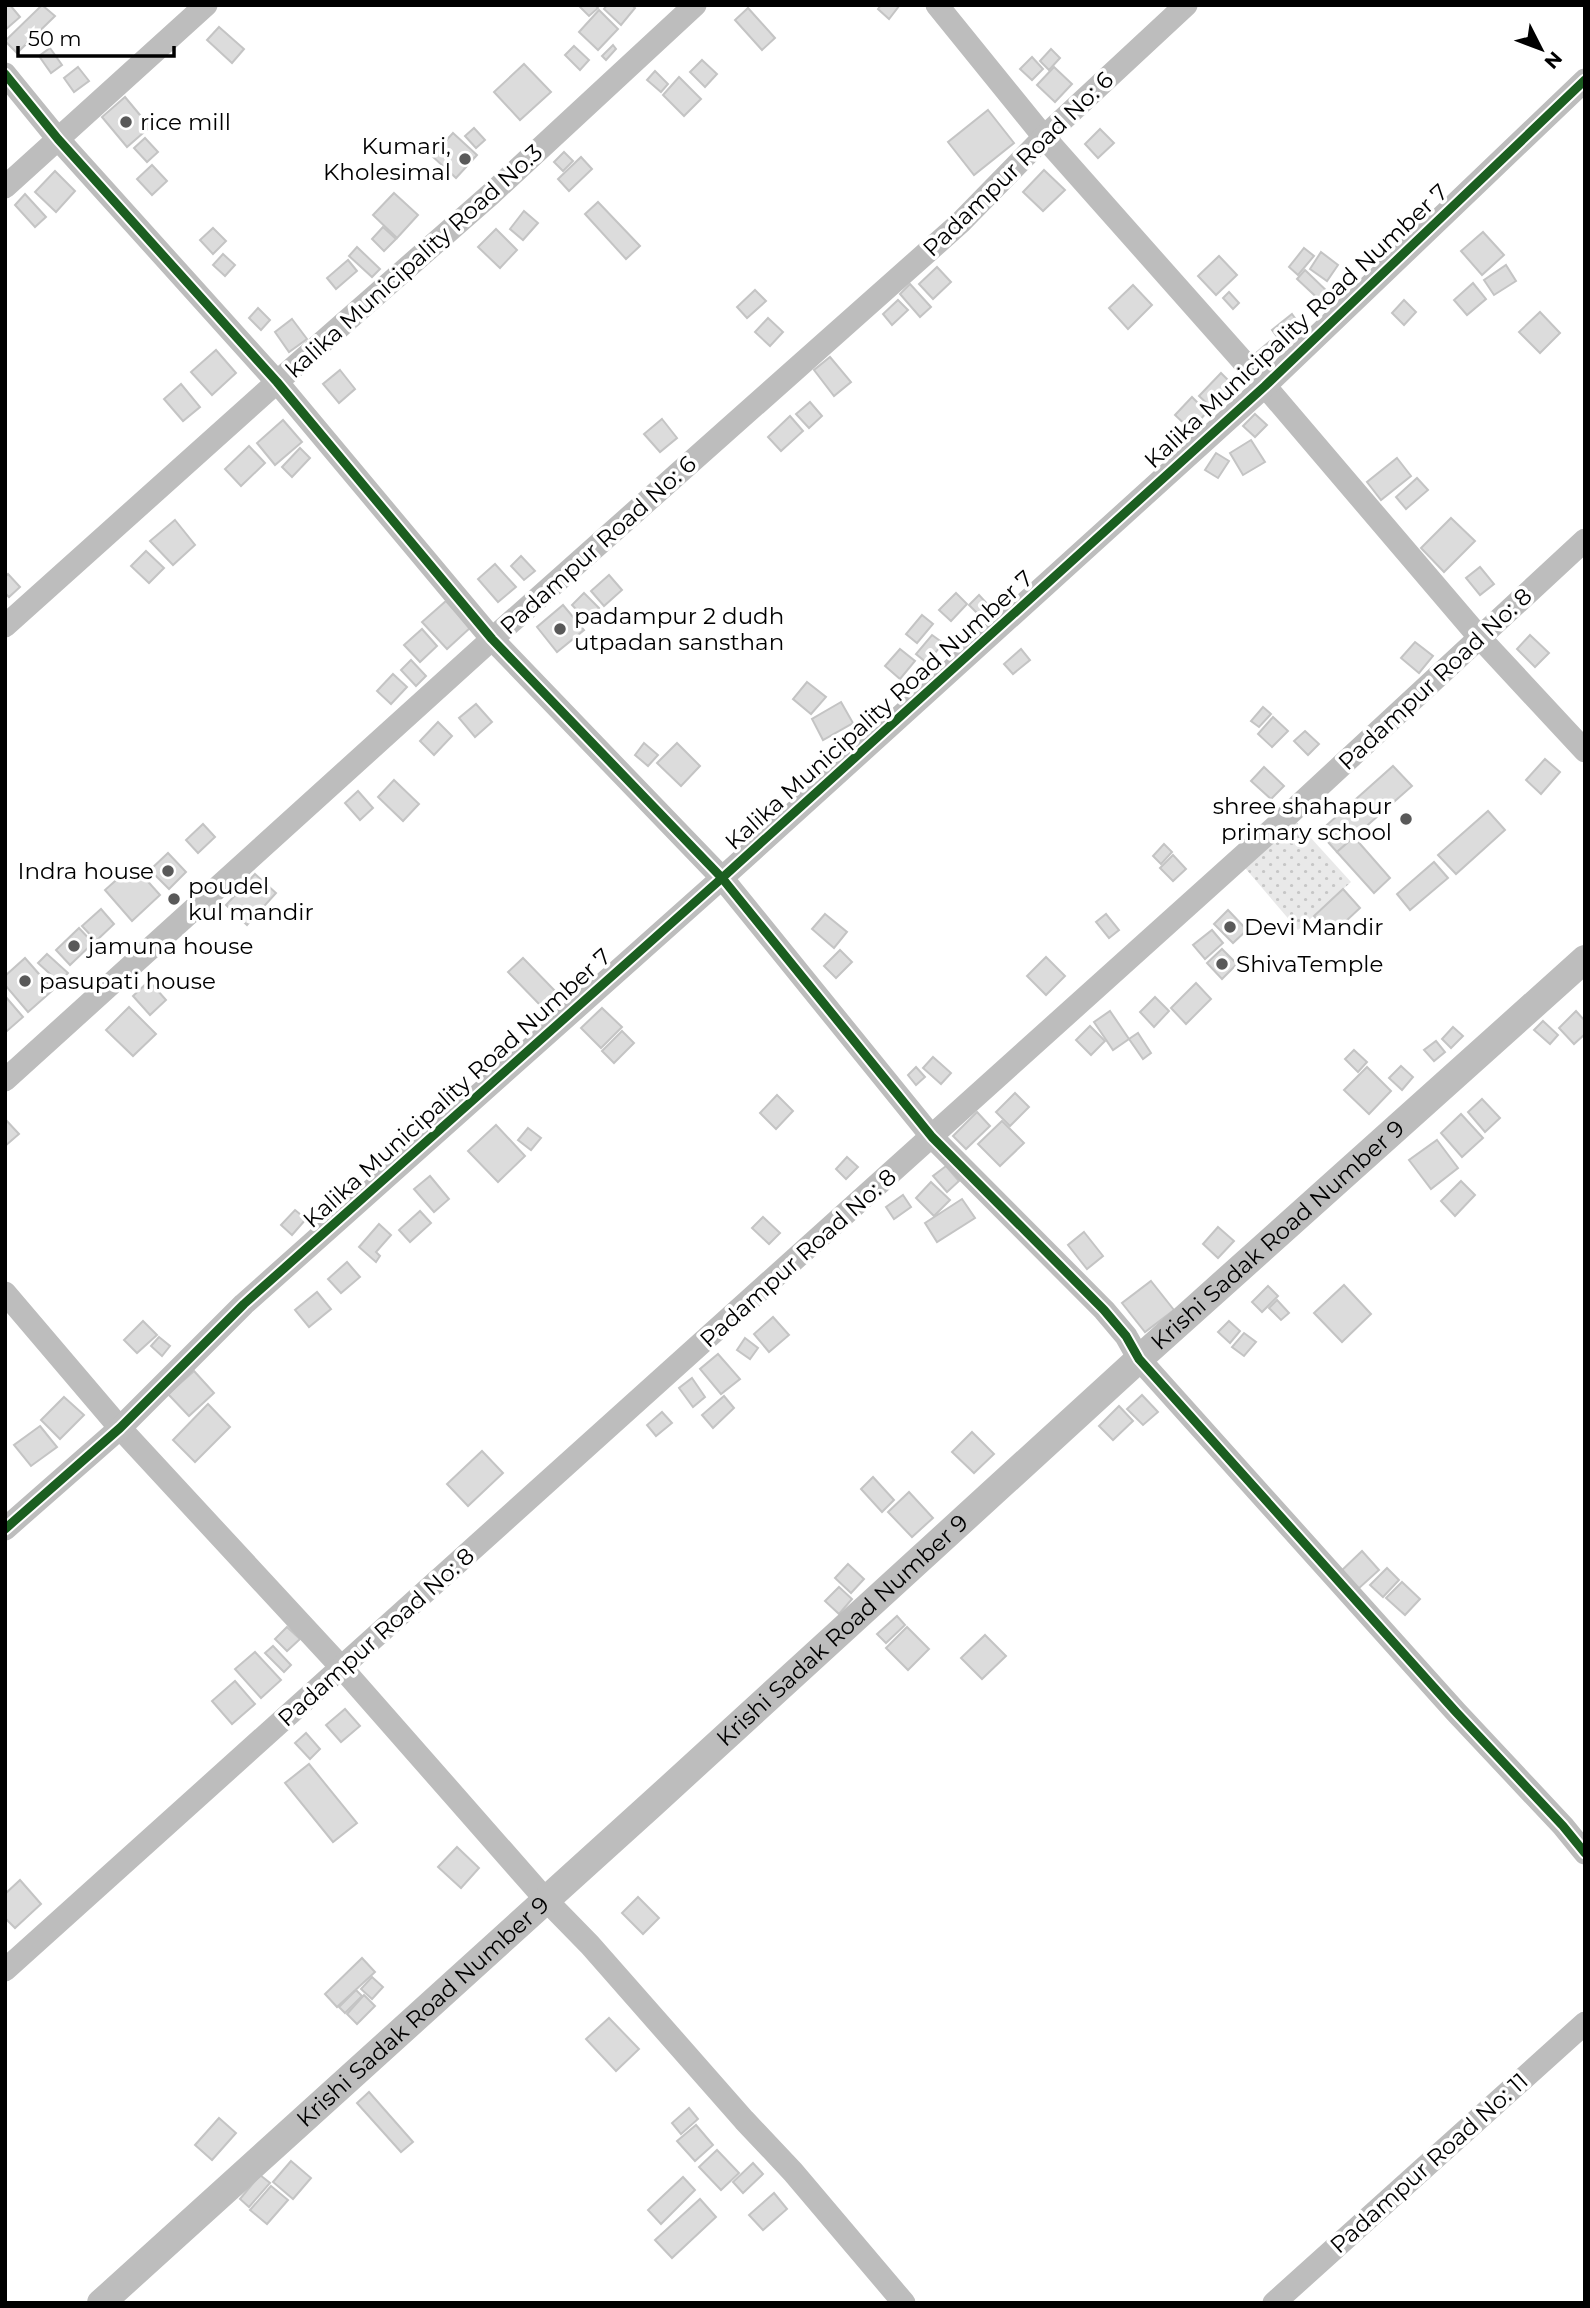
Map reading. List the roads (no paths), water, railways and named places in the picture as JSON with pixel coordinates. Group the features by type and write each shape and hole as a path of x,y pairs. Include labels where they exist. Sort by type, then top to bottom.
{"street":[{"path":"5,187 206,5"},
{"name":"kalika Municipality Road No.3","path":"5,626 491,194 695,5"},
{"path":"937,5 1044,137 1265,386 1479,638 1585,751"},
{"name":"Padampur Road No: 6","path":"5,1080 492,639 960,223 1044,137 1186,5"},
{"path":"5,74 58,139 277,382 492,639 722,878 932,1137 1104,1310 1126,1336 1139,1359 1585,1853"},
{"name":"Kalika Municipality Road Number 7","path":"5,1529 120,1427 244,1304 722,878 1265,386 1585,80"},
{"name":"Padampur Road No: 8","path":"5,1970 1286,817 1585,540"},
{"name":"Krishi Sadak Road Number 9","path":"101,2303 1139,1359 1585,959"},
{"path":"5,1293 120,1427 342,1668 546,1900 590,1945 793,2172 904,2303"},
{"name":"Padampur Road No: 11","path":"1274,2303 1585,2023"}],"place":[{"name":"rice mill","path":"126,122"},
{"name":"Kumari, Kholesimal","path":"465,159"},
{"name":"padampur 2 dudh utpadan sansthan","path":"560,629"},
{"name":"shree shahapur primary school","path":"1406,819"},
{"name":"Indra house","path":"168,871"},
{"name":"poudel kul mandir","path":"174,899"},
{"name":"Devi Mandir","path":"1230,927"},
{"name":"jamuna house","path":"74,946"},
{"name":"ShivaTemple","path":"1222,964"},
{"name":"pasupati house","path":"25,981"}]}
